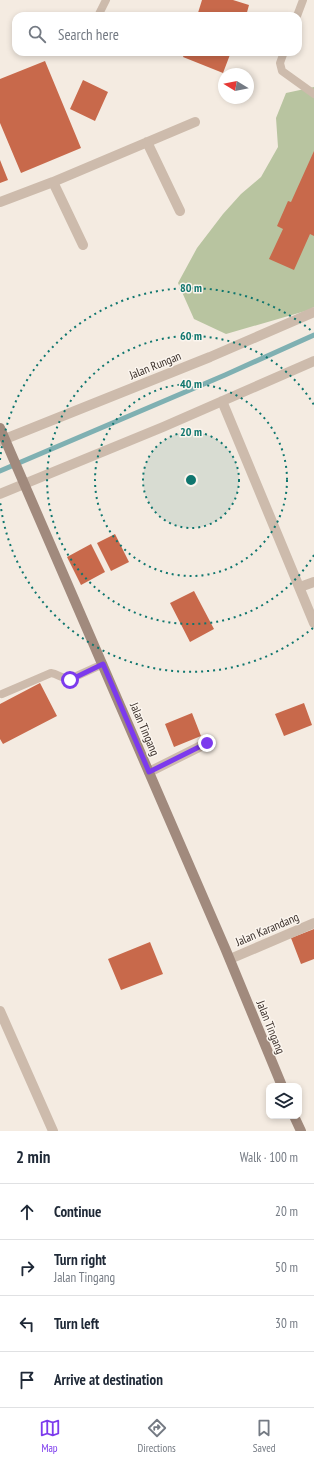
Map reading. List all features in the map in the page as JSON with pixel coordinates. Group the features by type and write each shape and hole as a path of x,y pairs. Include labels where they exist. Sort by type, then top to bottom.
{"main road":[{"name":"Jalan Tingang","path":"0,428 2,440 10,448 230,959 281,1083"},
{"path":"295,1119 300,1131"}],"street":[{"path":"0,202 53,182 195,122"},
{"path":"147,142 180,211"},
{"path":"53,182 83,245"},
{"name":"Jalan Rungan","path":"2,440 210,357 314,312"},
{"path":"0,494 23,480 222,401 314,361"},
{"path":"222,401 314,623"},
{"path":"300,587 314,582"},
{"path":"149,772 207,743"},
{"name":"Jalan Karandang","path":"230,959 314,924"},
{"path":"0,1011 53,1131"}],"lane":[{"path":"100,12 106,0"},
{"path":"298,12 303,0"},
{"path":"282,56 280,62 282,71 314,94"},
{"path":"2,694 51,673 55,673 65,680 70,680 103,664"}],"green space":[{"path":"314,87 314,307 309,310 226,334 194,319 178,283 197,248 223,214 241,194 261,177 278,147 276,118 286,93"}],"building":[{"path":"202,0 233,0 249,5 247,12 198,12"},
{"path":"183,56 229,56 225,68 218,68 218,71"},
{"path":"45,61 81,148 21,173 0,123 0,79"},
{"path":"83,80 108,92 95,121 70,109"},
{"path":"314,151 314,236 310,234 294,270 269,259 283,229 277,226 288,201 291,202"},
{"path":"0,160 8,180 0,183"},
{"path":"115,534 129,562 111,571 97,543"},
{"path":"91,544 105,572 81,585 67,557"},
{"path":"194,591 214,629 190,642 170,603"},
{"path":"40,683 57,716 3,744 0,739 0,704"},
{"path":"304,703 312,725 284,736 275,714"},
{"path":"192,713 201,736 174,747 165,724"},
{"path":"314,929 314,959 301,964 291,938"},
{"path":"150,942 163,974 121,990 108,959"}],"waterway":[{"path":"0,471 225,375 314,335"}],"route":[{"path":"70,680 103,664 149,772 207,743"}]}
